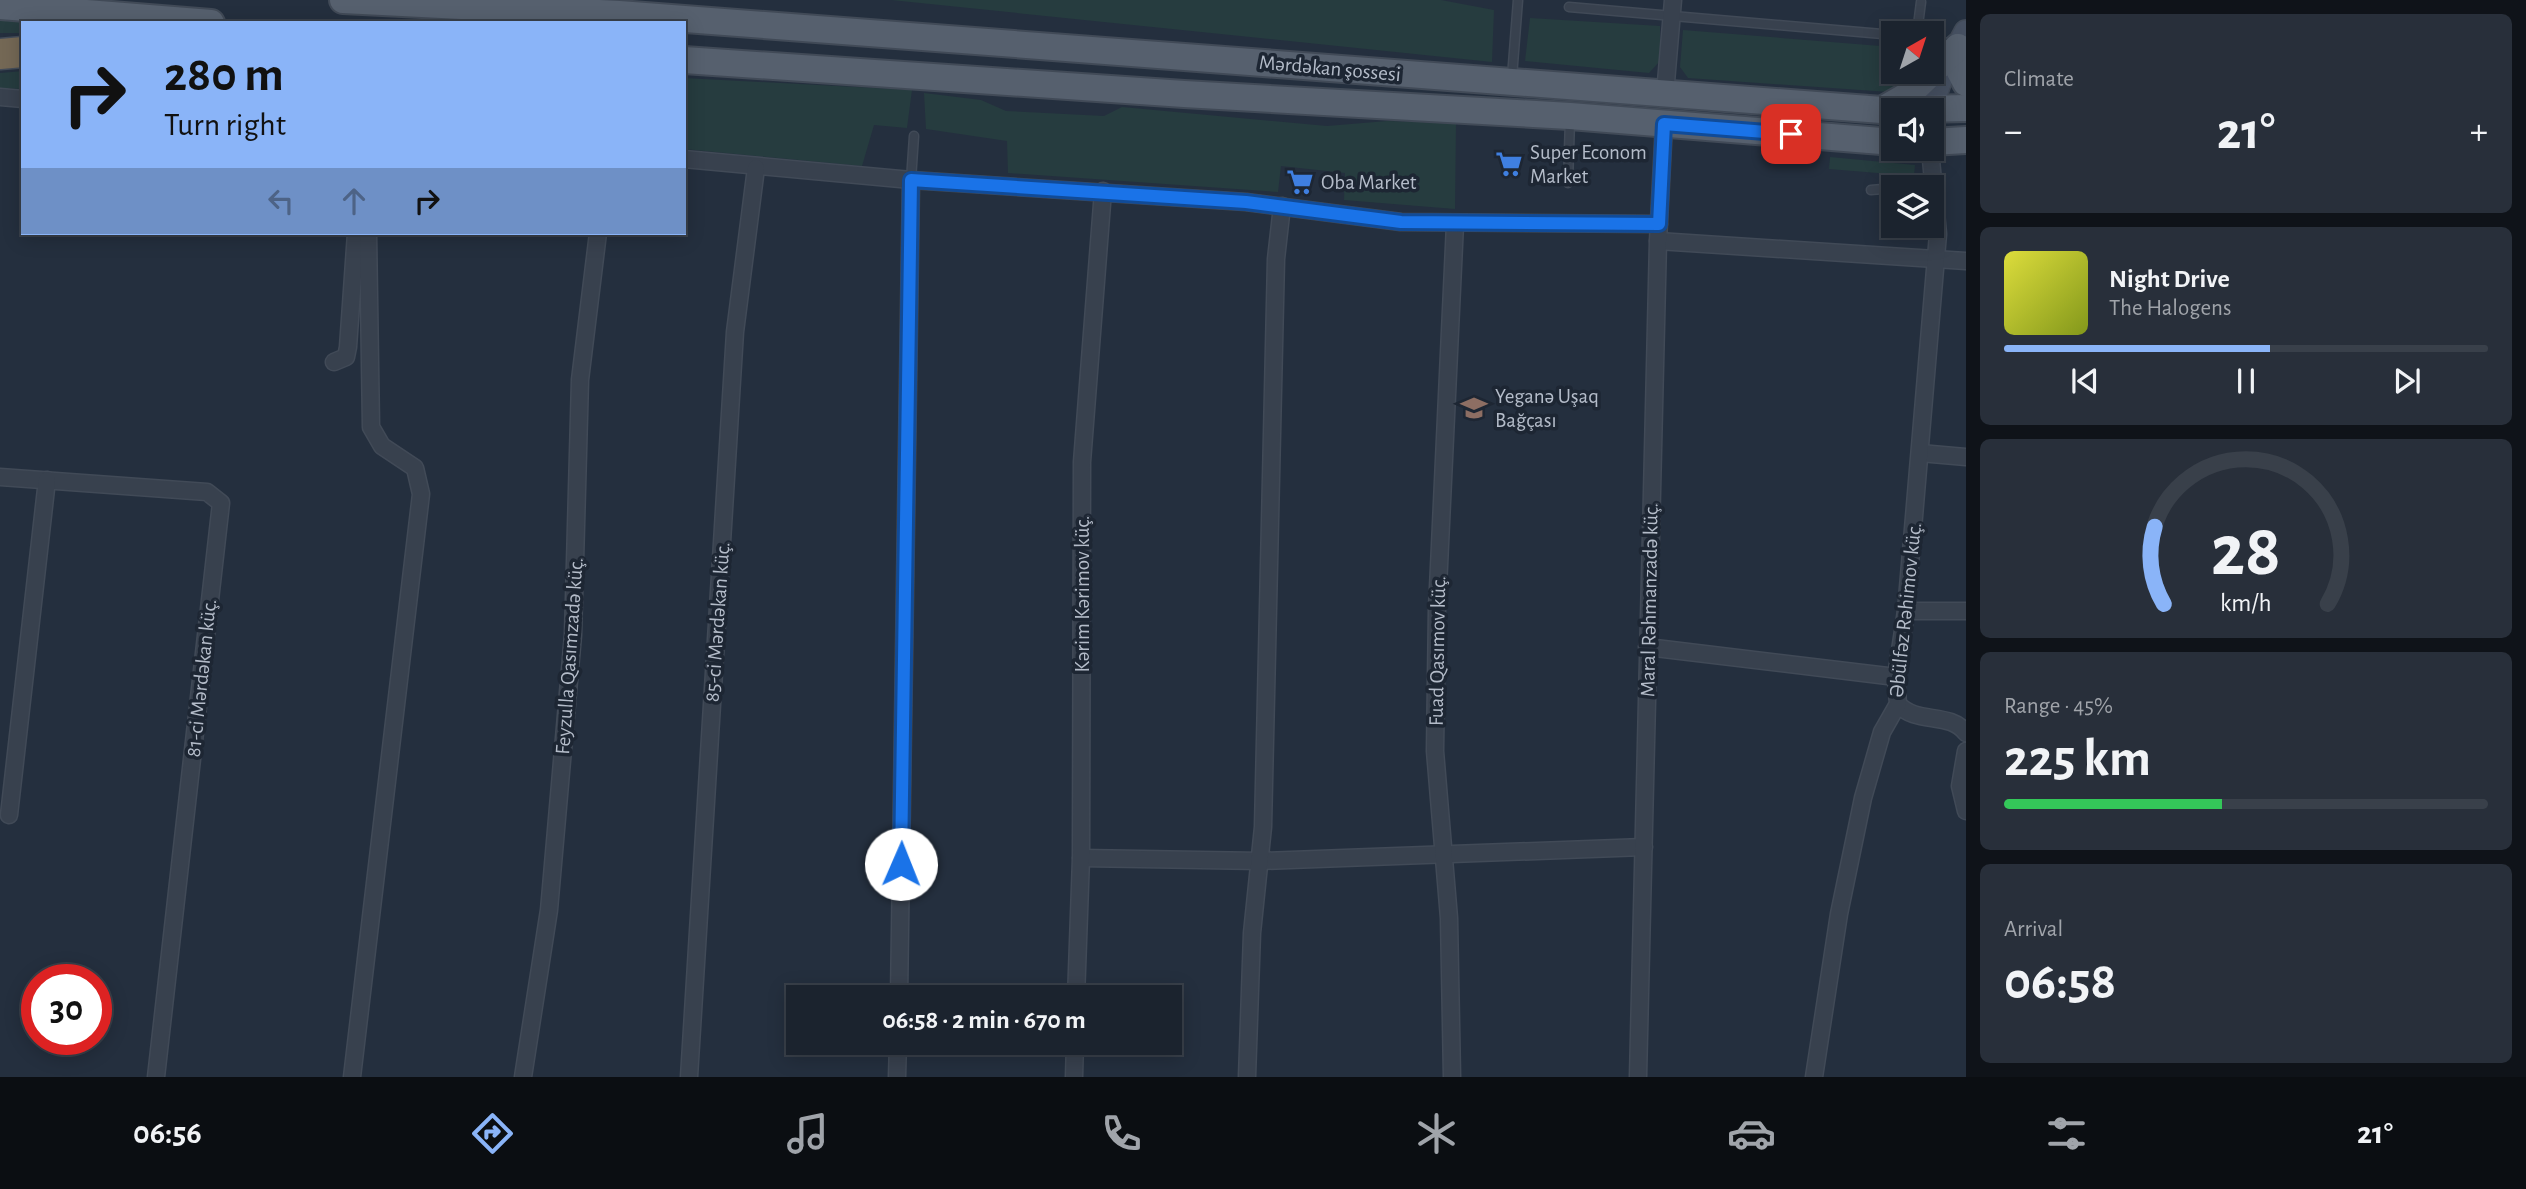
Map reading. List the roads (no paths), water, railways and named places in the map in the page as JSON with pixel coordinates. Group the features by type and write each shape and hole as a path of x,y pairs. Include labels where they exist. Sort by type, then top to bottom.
{"highway":[{"path":"0,54 21,52"}],"main road":[{"path":"343,0 619,14"},
{"path":"510,0 619,14"},
{"path":"0,6 186,21"},
{"name":"Mərdəkan şossesi","path":"619,14 1881,110"},
{"path":"1962,39 1958,68 1966,83"},
{"path":"1903,98 1962,39"},
{"name":"Mərdəkan şossesi","path":"686,60 1184,94 1570,116 1881,141"},
{"name":"Mərdəkan şossesi","path":"1944,109 1966,108"},
{"path":"1944,141 1966,140"}],"street":[{"path":"1665,94 1673,8"},
{"path":"1935,98 1962,39"},
{"path":"0,97 21,99"},
{"name":"Maral Rəhmanzadə küç.","path":"1638,1077 1658,241 1664,124"},
{"path":"686,159 756,168 1283,206 1401,222 1659,224"},
{"name":"85-ci Mərdəkan küç.","path":"689,1077 735,332 756,168"},
{"path":"899,985 911,180"},
{"name":"Kərim Kərimov küç.","path":"1076,985 1081,858 1082,462 1102,191"},
{"path":"1247,1077 1252,933 1261,861 1276,259 1283,206"},
{"name":"Fuad Qasımov küç.","path":"1452,1077 1450,918 1434,751 1437,609 1455,224"},
{"path":"334,362 346,357 348,347 356,235"},
{"path":"352,1077 421,494 415,468 382,446 374,437 371,427 368,235"},
{"name":"Feyzulla Qasımzadə küç.","path":"523,1077 552,882 574,622 580,380 598,235"},
{"name":"Əbülfəz Rəhimov küç.","path":"1814,1077 1839,914 1863,798 1882,732 1898,704 1896,677 1906,611 1938,238"},
{"path":"1658,241 1966,261"},
{"path":"1920,453 1966,457"},
{"name":"81-ci Mərdəkan küç.","path":"0,477 207,492 221,503 156,1077"},
{"path":"9,815 47,480"},
{"path":"1906,611 1966,611"},
{"path":"1647,647 1896,677"},
{"path":"1898,704 1909,714 1951,722 1965,731"},
{"path":"1966,751 1960,786 1966,811"},
{"path":"1081,858 1261,861 1644,847"},
{"path":"897,1077 898,1055"},
{"path":"1074,1077 1075,1055"}],"lane":[{"path":"1511,83 1518,0"},
{"path":"1919,21 1921,2"},
{"path":"1569,6 1673,8 1881,33"},
{"path":"1944,38 1962,39"},
{"path":"1568,183 1570,116"},
{"path":"911,180 914,136"},
{"path":"1871,190 1881,189"}],"place":[{"name":"Super Econom Market","path":"1509,164"},
{"name":"Oba Market","path":"1300,182"},
{"name":"Yeganə Uşaq Bağçası","path":"1474,408"}]}
